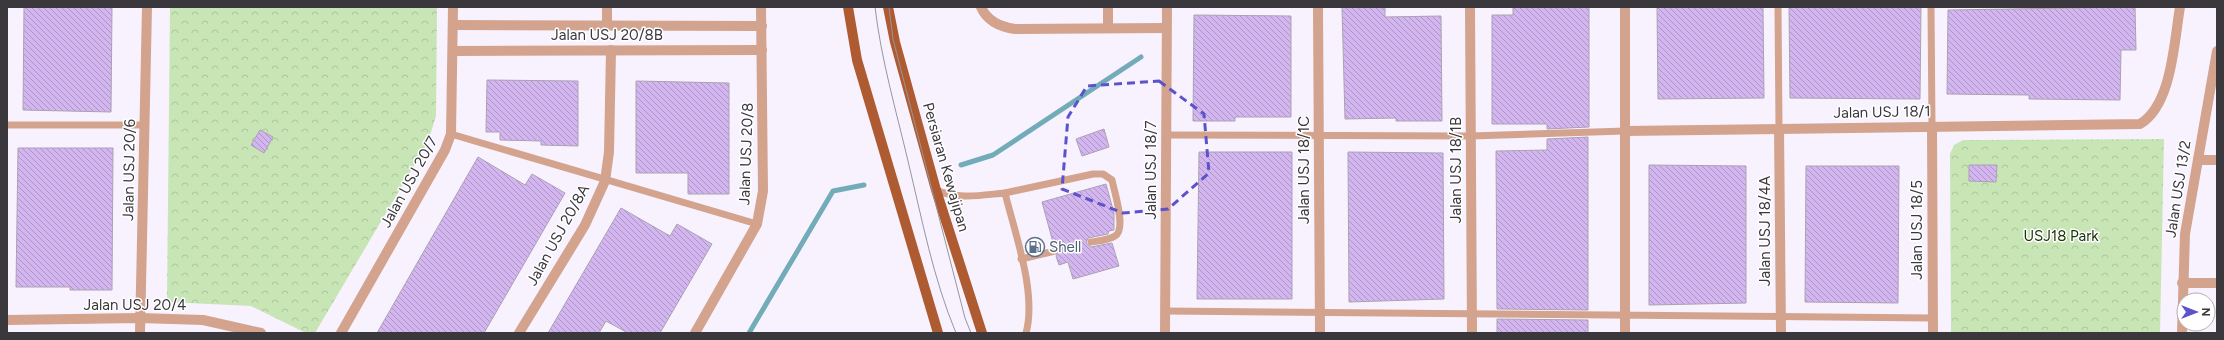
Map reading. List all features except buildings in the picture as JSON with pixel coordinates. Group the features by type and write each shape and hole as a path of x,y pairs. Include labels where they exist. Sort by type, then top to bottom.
{"main road":[{"path":"848,7 857,60 938,333"},
{"name":"Persiaran Kewajipan","path":"888,7 895,42 936,190 982,333"}],"street":[{"name":"Jalan USJ 20/6","path":"140,333 147,7"},
{"name":"Jalan USJ 20/7","path":"341,333 445,150 451,134 453,7"},
{"path":"607,7 607,26"},
{"name":"Jalan USJ 20/8","path":"695,333 757,224 763,191 762,7"},
{"path":"981,7 991,21 1004,28 1166,28"},
{"path":"1108,7 1108,28"},
{"name":"Jalan USJ 18/7","path":"1166,7 1166,333"},
{"name":"Jalan USJ 18/1C","path":"1318,7 1320,333"},
{"name":"Jalan USJ 18/1B","path":"1470,7 1472,333"},
{"path":"1625,7 1626,333"},
{"name":"Jalan USJ 18/1","path":"1625,131 2140,124 2150,118 2166,88 2180,7"},
{"path":"453,24 762,26"},
{"name":"Jalan USJ 20/8A","path":"519,333 585,225 605,181 609,152 611,50"},
{"name":"Jalan USJ 20/8B","path":"453,51 762,50"},
{"name":"Jalan USJ 13/2","path":"2182,333 2182,283 2185,234 2217,51"},
{"name":"Jalan USJ 18/5","path":"1932,126 1932,333"},
{"name":"Jalan USJ 18/4A","path":"1779,128 1781,333"},
{"path":"2198,160 2217,160"},
{"path":"2182,283 2217,283"},
{"name":"Jalan USJ 20/4","path":"7,320 140,318 202,320 261,333"}],"lane":[{"path":"1778,7 1779,128"},
{"path":"1931,7 1932,126"},
{"path":"7,125 145,125"},
{"path":"1166,135 1471,136 1625,131"},
{"path":"451,134 605,181 757,224"},
{"path":"936,190 946,194 965,196 1005,193 1093,174 1103,174 1112,180 1121,222 1120,230 1115,236 1091,242"},
{"path":"1005,193 1030,297 1030,320 1026,333"},
{"path":"1021,259 1055,251"},
{"path":"1165,311 1932,318"}],"highlighted area":[{"path":"1159,81 1204,114 1209,173 1168,209 1123,213 1062,189 1068,117 1087,86"}],"green space":[{"path":"170,7 437,7 436,116 428,142 315,333 306,333 251,306 167,302"},
{"name":"USJ18 Park","path":"2164,139 2160,333 1951,333 1950,154 1954,145 1963,140"}],"waterway":[{"path":"961,165 993,155 1141,57"},
{"path":"749,333 833,191 864,185"}],"tram line":[{"path":"875,7 885,65 934,270 956,333"},
{"path":"889,7 893,39 965,318 971,333"}],"place":[{"name":"Shell","path":"1035,247"}]}
